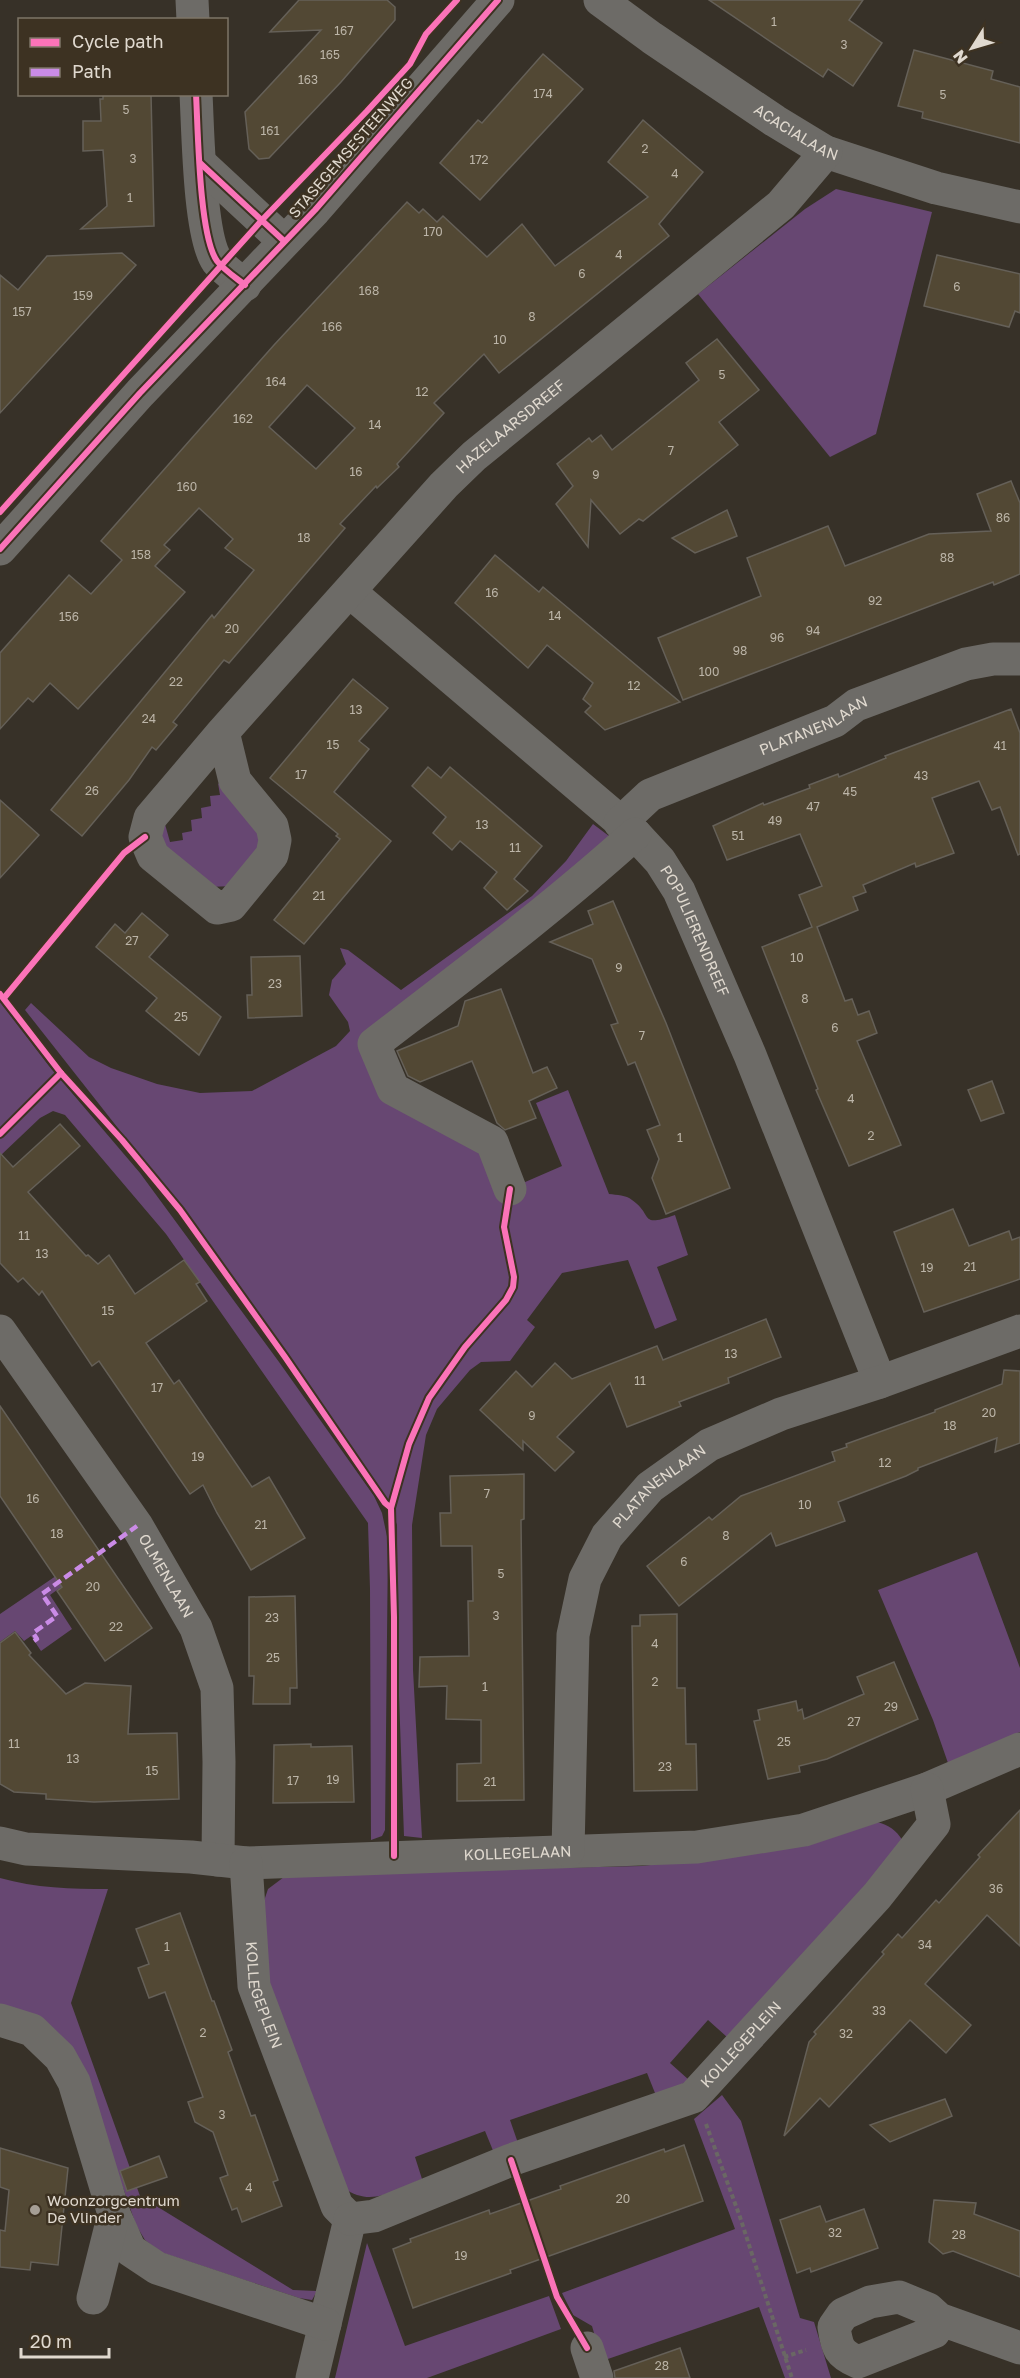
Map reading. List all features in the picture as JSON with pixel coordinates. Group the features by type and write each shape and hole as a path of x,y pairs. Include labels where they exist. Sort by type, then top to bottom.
{"street":[{"path":"192,0 193,18"},
{"name":"STASEGEMSESTEENWEG","path":"0,549 134,400 245,285 351,170 498,0"},
{"name":"ACACIALAAN","path":"600,0 661,45 775,122 826,152 936,188 1020,207"},
{"path":"196,96 208,239 216,260 245,285"},
{"name":"HAZELAARSDREEF","path":"224,732 235,781 272,826 275,840 272,855 231,905 217,908 153,856 145,837 150,818 224,732 444,485 474,456 781,205 826,152"},
{"path":"200,163 284,241"},
{"name":"POPULIERENDREEF","path":"350,592 628,828 660,861 679,891 750,1054 880,1382"},
{"name":"PLATANENLAAN","path":"510,1189 492,1142 393,1089 374,1044 603,863 650,795 835,721 856,705 966,664 993,659 1020,659"},
{"name":"OLMENLAAN","path":"0,1331 137,1526 195,1628 216,1688 219,1762 232,1861"},
{"name":"PLATANENLAAN","path":"568,1851 573,1635 585,1579 607,1536 650,1486 709,1445 781,1414 880,1382 1020,1331"},
{"name":"KOLLEGELAAN","path":"0,1843 26,1849 232,1861 697,1848 804,1830 927,1789 1020,1749"},
{"name":"KOLLEGEPLEIN","path":"232,1861 254,1986 337,2206 350,2219 374,2216 511,2160 693,2097 877,1896 934,1824 927,1789"},
{"path":"0,2020 32,2030 60,2057 74,2082 114,2214 116,2256 93,2298"},
{"path":"312,2378 350,2219"},
{"path":"116,2256 325,2324"},
{"path":"939,2319 1020,2348"}],"path":[{"path":"693,2097 703,2115 740,2217 792,2378"}],"shaded area":[{"path":"836,189 932,212 876,434 830,457 698,294 805,209"},
{"path":"218,783 256,822 262,847 233,886 209,887 161,846 163,817 170,842 183,840 182,833 192,831 191,820 202,818 201,808 211,806 210,796 220,795"},
{"path":"593,824 613,839 362,1041 486,1148 516,1186 562,1166 536,1103 568,1090 609,1194 630,1198 651,1220 675,1215 688,1255 657,1267 677,1320 655,1329 628,1260 562,1273 527,1320 535,1327 510,1361 481,1362 470,1370 437,1409 426,1435 412,1525 413,1670 422,1838 404,1836 398,1668 397,1525 391,1508 217,1254 25,1010 31,1003 89,1057 111,1068 157,1084 200,1093 252,1091 336,1046 350,1031 348,1022 329,995 332,980 346,964 340,948 348,950 401,990 532,896 566,861"},
{"path":"0,1002 49,1066 140,1173 279,1362 374,1496 382,1513 388,1541 385,1830 382,1836 371,1840 368,1523 166,1234 65,1115 53,1111 40,1118 0,1156"},
{"path":"97,1548 71,1580 50,1595 72,1629 41,1651 31,1636 24,1641 15,1631 0,1642 0,1614"},
{"path":"977,1552 1020,1668 1020,1732 948,1763 933,1720 878,1590"},
{"path":"877,1822 889,1826 898,1834 903,1841 899,1849 727,2037 708,2020 670,2063 689,2080 657,2098 647,2073 510,2120 519,2146 494,2153 485,2131 415,2157 422,2179 393,2192 364,2197 344,2188 267,1984 262,1907 268,1889 288,1874 642,1866 711,1858"},
{"path":"0,1878 40,1886 108,1889 71,2003 140,2196 293,2290 317,2291 312,2300 299,2298 160,2252 145,2240 136,2225 79,2062 0,2009"},
{"path":"722,2095 741,2121 800,2318 814,2322 831,2378 785,2378 759,2307 602,2361 592,2326 573,2315 562,2293 735,2229 694,2119"},
{"path":"367,2243 405,2346 549,2296 561,2329 427,2378 335,2378"}],"building":[{"path":"299,0 387,0 395,7 395,20 341,82 269,158 259,159 249,149 245,112 321,30 270,32"},
{"path":"709,0 863,0 849,20 882,43 853,86 828,69 823,77"},
{"path":"914,50 993,71 991,79 1020,87 1020,143 922,118 923,112 898,106"},
{"path":"543,54 583,89 480,200 440,163 478,120 482,123"},
{"path":"103,96 151,96 154,226 81,229 107,206 103,150 83,151 83,121 101,121 100,99 103,99"},
{"path":"643,120 703,172 659,224 669,236 499,373 484,354 434,403 444,413 397,464 399,467 377,488 376,486 340,524 345,528 229,663 224,660 173,722 177,725 156,750 152,747 129,780 82,836 51,810 212,615 214,618 254,570 225,548 233,539 199,508 164,545 170,550 155,566 185,592 78,709 50,683 33,702 28,698 0,729 0,653 69,575 91,594 122,560 101,541 274,345 407,202 419,213 423,209 437,222 443,216 487,257 522,224 555,266 648,197 608,162","holes":["307,385 355,428 316,469 269,427"]},
{"path":"122,253 136,265 0,413 0,275 18,290 47,256"},
{"path":"937,255 1020,274 1020,313 1015,311 1009,327 924,306"},
{"path":"717,339 759,390 719,422 738,445 643,521 639,519 620,534 591,500 588,547 556,504 573,486 557,464 589,438 592,442 601,435 612,450 699,380 686,363"},
{"path":"1011,481 1020,503 1020,574 994,585 993,582 683,700 658,638 761,596 747,558 828,526 845,566 929,534 991,531 977,494"},
{"path":"727,510 737,536 695,553 672,538"},
{"path":"495,555 539,592 543,587 680,702 605,730 585,712 591,706 583,699 593,683 547,645 528,668 455,603"},
{"path":"353,679 388,708 359,741 369,749 334,792 391,841 304,944 274,920 340,839 336,836 338,834 270,778"},
{"path":"1011,709 1020,733 1020,854 1018,855 1000,807 992,810 979,781 932,798 954,853 916,867 915,863 863,885 866,892 853,897 858,910 817,927 845,1001 852,999 858,1015 869,1011 877,1033 857,1041 901,1145 849,1166 816,1090 818,1089 762,947 812,927 799,895 822,886 800,834 727,860 713,826 763,803 764,805 810,788 809,785 838,774 839,777 886,758 885,756"},
{"path":"428,767 441,778 450,767 542,846 514,879 528,891 507,910 484,888 497,872 460,841 452,850 433,833 446,817 412,786"},
{"path":"0,800 39,835 0,878"},
{"path":"613,901 666,1023 730,1188 666,1214 652,1178 659,1159 647,1130 660,1125 635,1062 628,1065 611,1025 618,1023 592,959 550,942 593,924 588,911"},
{"path":"142,913 168,935 149,957 221,1017 199,1055 146,1011 157,998 96,947 115,924 125,933"},
{"path":"300,956 302,1016 248,1018 247,995 252,995 251,957"},
{"path":"501,989 533,1073 547,1067 557,1088 529,1101 536,1118 505,1130 497,1123 472,1061 420,1082 408,1076 397,1051 458,1026 465,1001"},
{"path":"992,1081 1004,1113 981,1121 968,1090"},
{"path":"60,1124 80,1146 28,1192 86,1256 88,1255 98,1264 109,1255 135,1294 184,1260 200,1282 196,1284 207,1301 146,1343 174,1384 179,1380 252,1487 269,1477 305,1538 251,1570 203,1485 190,1494 99,1361 92,1366 42,1291 39,1295 23,1278 18,1282 0,1263 0,1153 13,1167"},
{"path":"953,1209 969,1246 1009,1231 1012,1240 1020,1237 1020,1279 924,1312 894,1232"},
{"path":"766,1319 781,1357 728,1378 729,1383 679,1402 681,1406 627,1427 610,1383 557,1437 574,1452 555,1471 523,1441 523,1450 480,1410 516,1371 532,1387 555,1363 572,1379 657,1346 663,1360"},
{"path":"1004,1370 1020,1371 1020,1443 995,1452 997,1438 918,1468 906,1476 838,1502 845,1521 776,1546 771,1533 679,1606 647,1566 709,1517 712,1520 741,1496 835,1461 832,1452 847,1447 846,1444 935,1412 935,1410 1002,1384"},
{"path":"0,1406 152,1628 105,1661 57,1591 62,1587 0,1496"},
{"path":"524,1474 524,1519 521,1520 524,1800 457,1801 457,1764 481,1763 481,1720 446,1719 447,1686 419,1687 420,1657 469,1656 468,1601 473,1601 472,1546 441,1546 440,1513 451,1513 450,1476"},
{"path":"295,1596 297,1688 290,1688 290,1704 253,1704 254,1676 249,1676 249,1597"},
{"path":"677,1614 677,1688 685,1688 686,1744 696,1744 697,1790 634,1791 632,1626 640,1626 640,1615"},
{"path":"15,1632 31,1653 29,1655 66,1694 85,1683 131,1686 128,1734 177,1733 179,1799 94,1802 46,1799 46,1794 14,1792 0,1784 0,1643"},
{"path":"894,1662 918,1719 827,1759 799,1766 800,1772 768,1779 754,1721 760,1720 758,1710 796,1701 798,1711 802,1709 804,1719 864,1694 857,1677"},
{"path":"311,1744 311,1747 352,1746 354,1802 273,1803 274,1745"},
{"path":"1020,1810 1020,1946 987,1915 925,1984 971,2025 946,2053 910,2020 829,2107 820,2098 784,2136 809,2042 816,2034 814,2032 884,1954 882,1952 898,1934 902,1938 936,1900 939,1903 980,1857 978,1855"},
{"path":"180,1913 232,2050 228,2052 251,2116 255,2115 278,2180 273,2182 282,2206 242,2222 237,2208 232,2210 220,2178 228,2175 213,2132 195,2122 188,2102 203,2097 165,1992 149,1998 138,1968 149,1964 136,1929"},
{"path":"945,2099 952,2116 890,2142 870,2125"},
{"path":"684,2145 703,2201 510,2270 511,2273 413,2308 393,2249 411,2242 410,2239 489,2210 490,2214 664,2149 665,2152"},
{"name":"Woonzorgcentrum De Vlinder","path":"0,2148 68,2168 58,2265 31,2262 30,2270 0,2267 0,2230 5,2231 9,2190 0,2187"},
{"path":"159,2156 167,2177 127,2191 120,2171"},
{"path":"934,2200 976,2203 974,2214 1020,2231 1020,2277 953,2251 943,2254 929,2242"},
{"path":"820,2206 826,2222 864,2209 878,2248 811,2272 810,2268 797,2273 780,2220"},
{"path":"680,2348 690,2378 615,2378 614,2371"}],"marked path":[{"path":"34,1641 37,1639 33,1633 57,1616 42,1594 137,1526"}],"cycle path":[{"path":"0,512 262,220 410,64 426,34 457,0"},
{"path":"0,549 140,393 315,210 498,0"},
{"path":"196,96 200,181 206,229 217,261 245,285"},
{"path":"200,163 284,241"},
{"path":"4,998 124,853 145,837"},
{"path":"0,994 61,1073 122,1140 180,1210 385,1503 391,1508 394,1617 394,1856"},
{"path":"0,1134 61,1073"},
{"path":"391,1508 409,1444 429,1398 465,1347 506,1300 513,1287 514,1277 504,1227 510,1189"},
{"path":"511,2160 557,2297 587,2348"}],"place":[{"name":"Woonzorgcentrum De Vlinder","path":"35,2210"}]}
